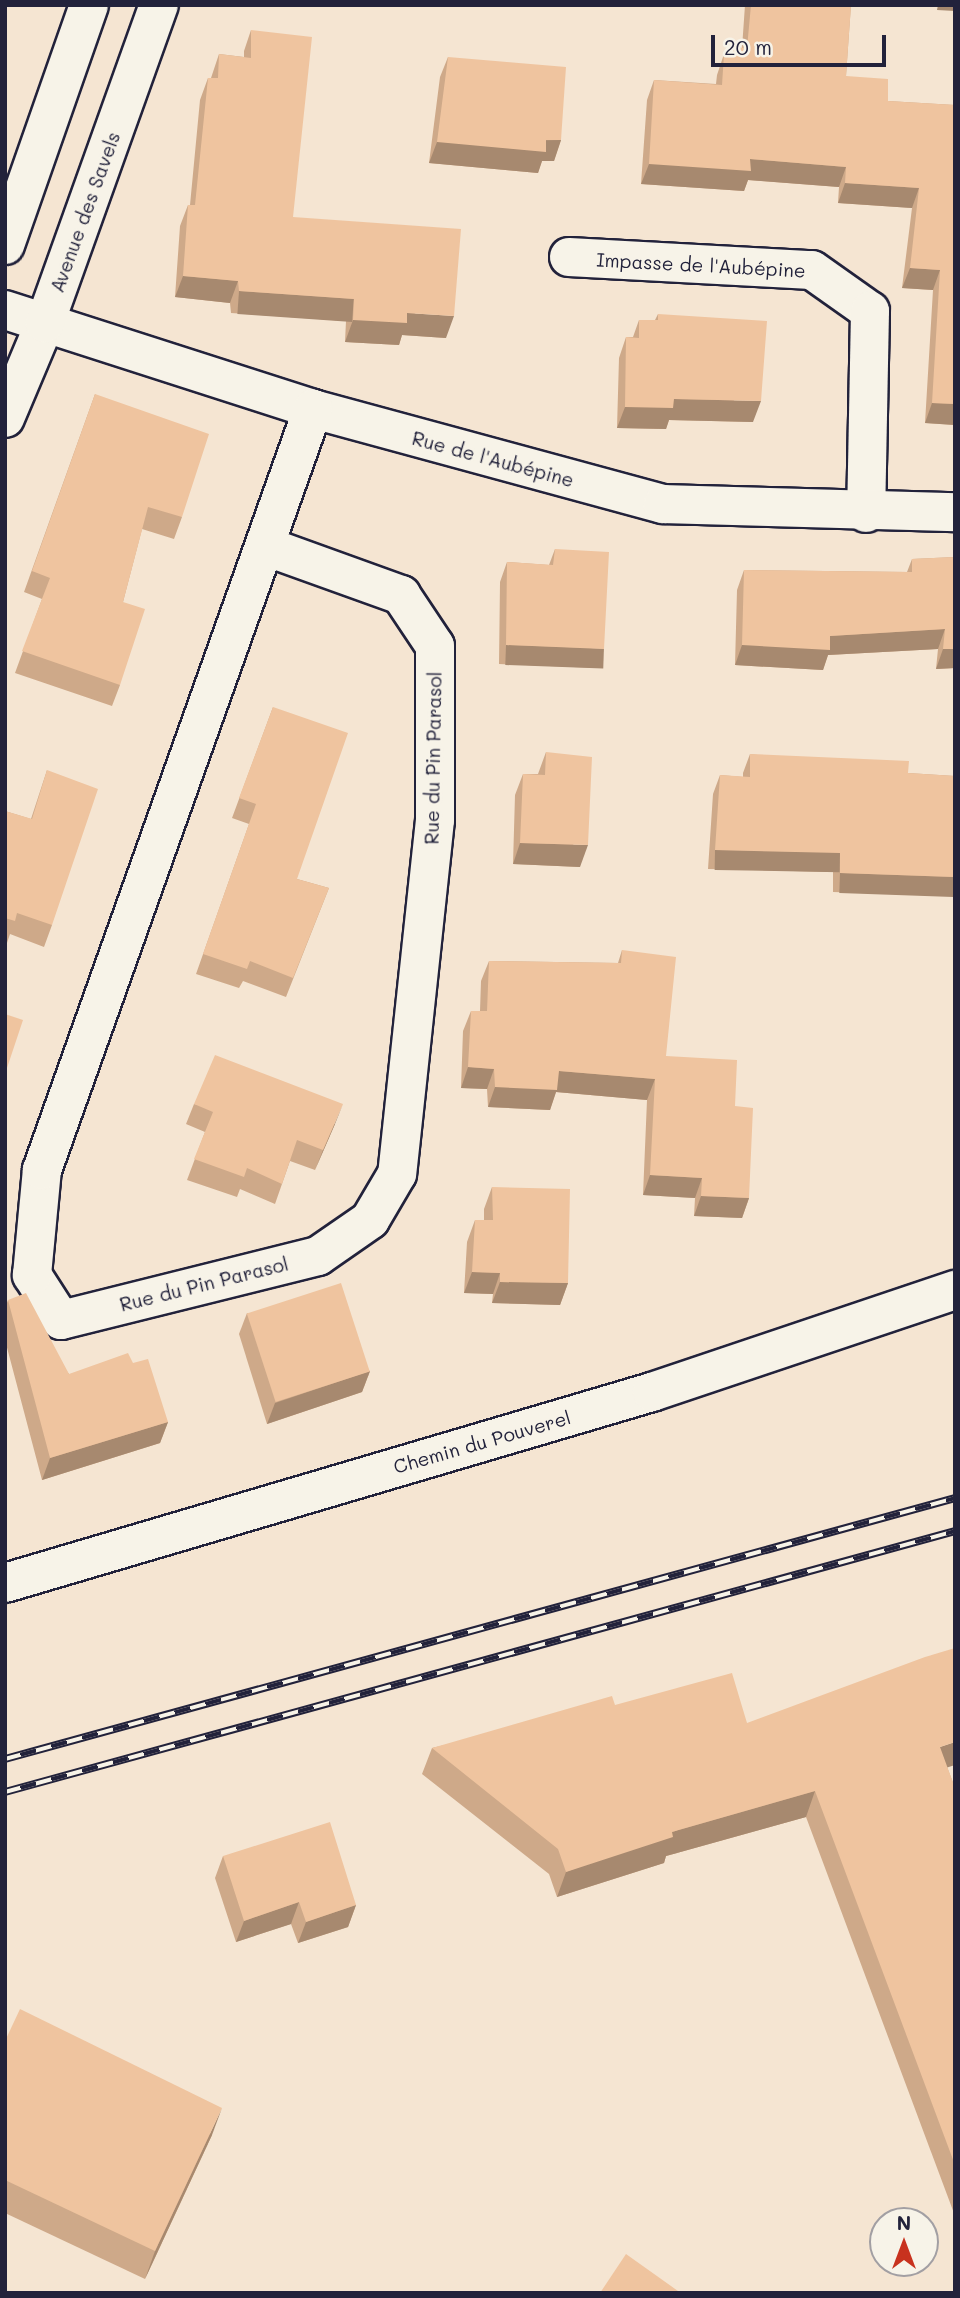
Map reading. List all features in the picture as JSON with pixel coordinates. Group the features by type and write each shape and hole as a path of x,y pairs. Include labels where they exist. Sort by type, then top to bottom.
{"street":[{"path":"5,245 89,5"},
{"name":"Avenue des Savels","path":"5,418 45,323 159,5"},
{"name":"Impasse de l'Aubépine","path":"569,257 812,270 870,311 866,513"},
{"name":"Rue de l'Aubépine","path":"5,310 313,409 663,504 866,513 955,512"},
{"name":"Rue du Pin Parasol","path":"265,546 401,595 435,646 435,820 397,1174 370,1220 318,1255 61,1320 32,1275 42,1170 313,409"},
{"name":"Chemin du Pouverel","path":"5,1583 652,1392 955,1290"}],"building":[{"path":"751,5 851,5 846,76 888,79 888,101 955,105 955,404 932,403 940,270 910,268 919,188 845,183 846,167 750,159 751,171 649,164 654,80 722,85 724,54 729,54 730,47 747,48"},
{"path":"251,30 312,37 293,217 461,229 454,316 407,313 407,323 353,320 354,299 239,291 238,281 183,276 188,205 195,205 208,78 218,78 219,54 251,58"},
{"path":"448,57 566,67 561,140 546,140 546,152 437,142"},
{"path":"658,314 767,321 761,401 674,399 673,408 625,407 626,337 639,338 639,320 658,320"},
{"path":"95,394 209,434 182,517 148,507 123,602 145,609 120,685 22,651 50,578 32,571"},
{"path":"555,549 609,552 604,649 506,645 507,562 553,565"},
{"path":"955,557 955,649 943,649 945,629 830,636 830,650 742,645 744,570 912,572 912,559"},
{"path":"273,707 348,733 297,879 329,888 293,978 250,961 247,969 203,954 256,804 239,798"},
{"path":"546,752 592,757 588,845 520,843 523,774 545,775"},
{"path":"750,754 909,761 908,773 955,776 954,877 840,873 840,853 715,850 720,775 750,777"},
{"path":"47,770 98,789 52,925 17,913 15,921 5,918 5,811 32,819"},
{"path":"622,950 676,957 666,1056 737,1060 735,1106 753,1108 749,1198 701,1196 702,1178 650,1175 655,1079 559,1071 557,1090 495,1087 494,1069 468,1067 471,1011 487,1011 489,961 621,963"},
{"path":"5,1014 23,1020 7,1068 5,1068"},
{"path":"215,1055 343,1104 323,1150 297,1140 282,1184 247,1168 244,1177 194,1159 213,1112 194,1104"},
{"path":"492,1187 570,1189 568,1283 500,1282 500,1273 472,1272 475,1220 493,1220"},
{"path":"341,1283 370,1371 276,1402 247,1314"},
{"path":"26,1293 69,1374 128,1353 133,1363 148,1359 168,1422 50,1458 8,1300"},
{"path":"955,1648 955,1742 940,1747 955,1788 955,2165 815,1791 672,1832 673,1837 566,1872 558,1849 432,1748 612,1696 615,1705 732,1673 747,1723"},
{"path":"330,1822 356,1905 306,1922 299,1902 244,1921 223,1856"},
{"path":"20,2009 222,2108 155,2251 5,2180 5,2041"},
{"path":"626,2254 678,2291 677,2293 600,2293"}],"railway":[{"path":"5,1759 955,1498"},
{"path":"5,1792 955,1531"}]}
